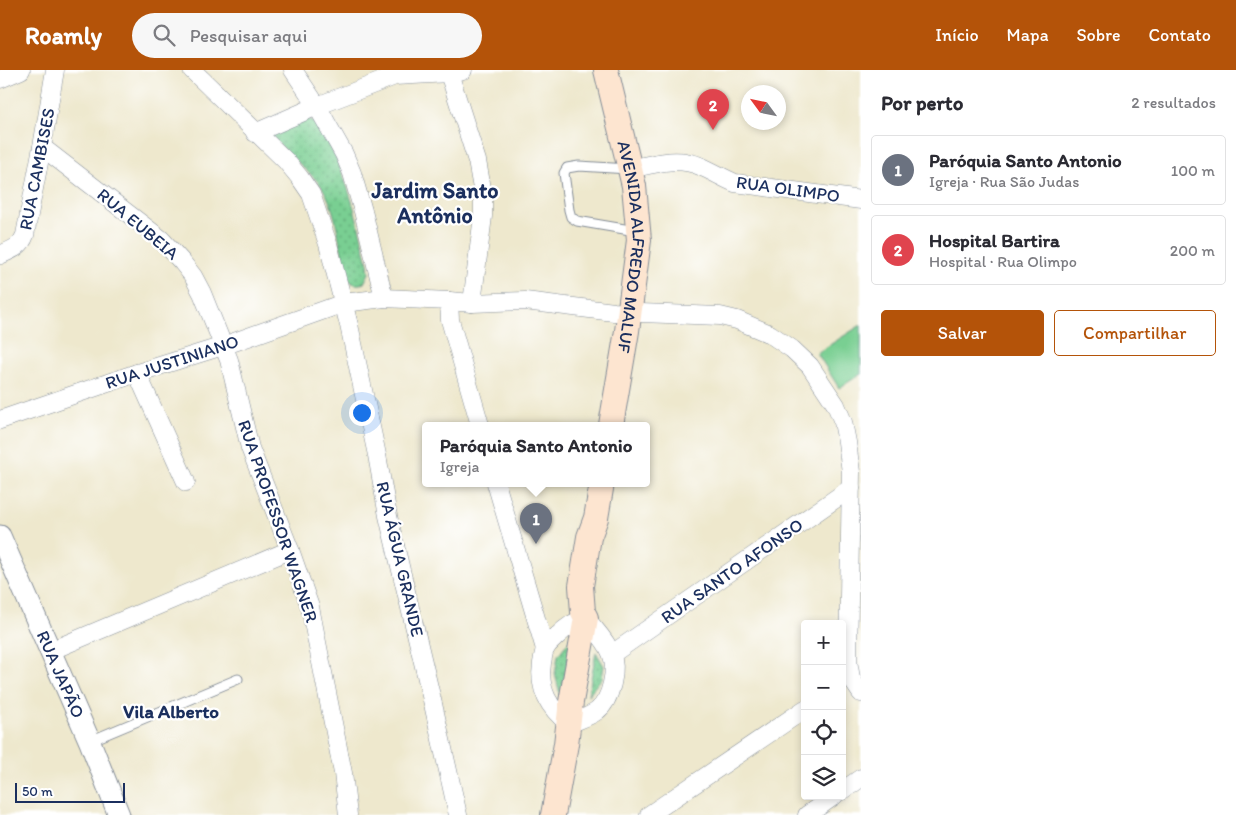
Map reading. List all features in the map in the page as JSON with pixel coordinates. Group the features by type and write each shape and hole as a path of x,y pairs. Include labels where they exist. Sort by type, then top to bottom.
{"main road":[{"name":"AVENIDA ALFREDO MALUF","path":"606,70 634,186 639,231 629,312 611,422"},
{"path":"553,815 598,538 596,518 601,487"}],"street":[{"path":"0,78 21,70"},
{"name":"RUA CAMBISES","path":"0,255 18,247 24,240 55,70"},
{"name":"RUA ÁGUA GRANDE","path":"192,70 286,161 311,194 328,244 344,303 388,516 434,704 458,815"},
{"path":"293,70 317,106 344,154 352,173 384,298"},
{"path":"255,133 394,73 456,71 483,194 483,216 472,303"},
{"name":"RUA EUBEIA","path":"42,147 162,240 193,276 224,346"},
{"name":"RUA OLIMPO","path":"630,169 658,163 686,162 735,183 861,200"},
{"name":"RUA JUSTINIANO","path":"0,420 224,346 344,303 384,298 472,303 525,301 629,312 720,316 737,320 770,334 792,349 810,366 836,405 843,422 851,472 848,661 851,678"},
{"path":"449,301 450,320 479,422"},
{"name":"RUA PROFESSOR WAGNER","path":"224,346 250,448 310,607 343,773 348,815"},
{"path":"138,373 186,482"},
{"path":"497,487 544,649 541,673 544,693 557,715 569,724 598,710 607,698 613,680 612,654 584,615 561,632 544,649"},
{"name":"RUA SANTO AFONSO","path":"612,654 851,488"},
{"name":"RUA JAPÃO","path":"0,536 90,742 119,815"},
{"path":"50,651 290,550"},
{"path":"851,678 861,693"},
{"path":"649,815 804,710"},
{"path":"846,788 861,778"},
{"path":"807,815 828,800"}],"lane":[{"path":"630,169 579,166 567,168 564,173 569,210 571,217 577,221 639,231"},
{"path":"90,742 238,679"}],"green space":[{"path":"309,119 315,123 335,155 354,207 368,262 369,273 364,283 354,284 348,278 335,219 324,191 319,183 274,139 272,134"},
{"path":"861,325 861,374 839,388 817,353"},
{"path":"572,637 561,698 555,674 558,655"},
{"path":"596,652 604,666 602,678 588,695"}],"place":[{"name":"Hospital Bartira","path":"713,130"},
{"name":"Paróquia Santo Antonio","path":"536,544"}],"district":[{"name":"Jardim Santo Antônio","path":"435,202"},
{"name":"Vila Alberto","path":"171,711"}]}
